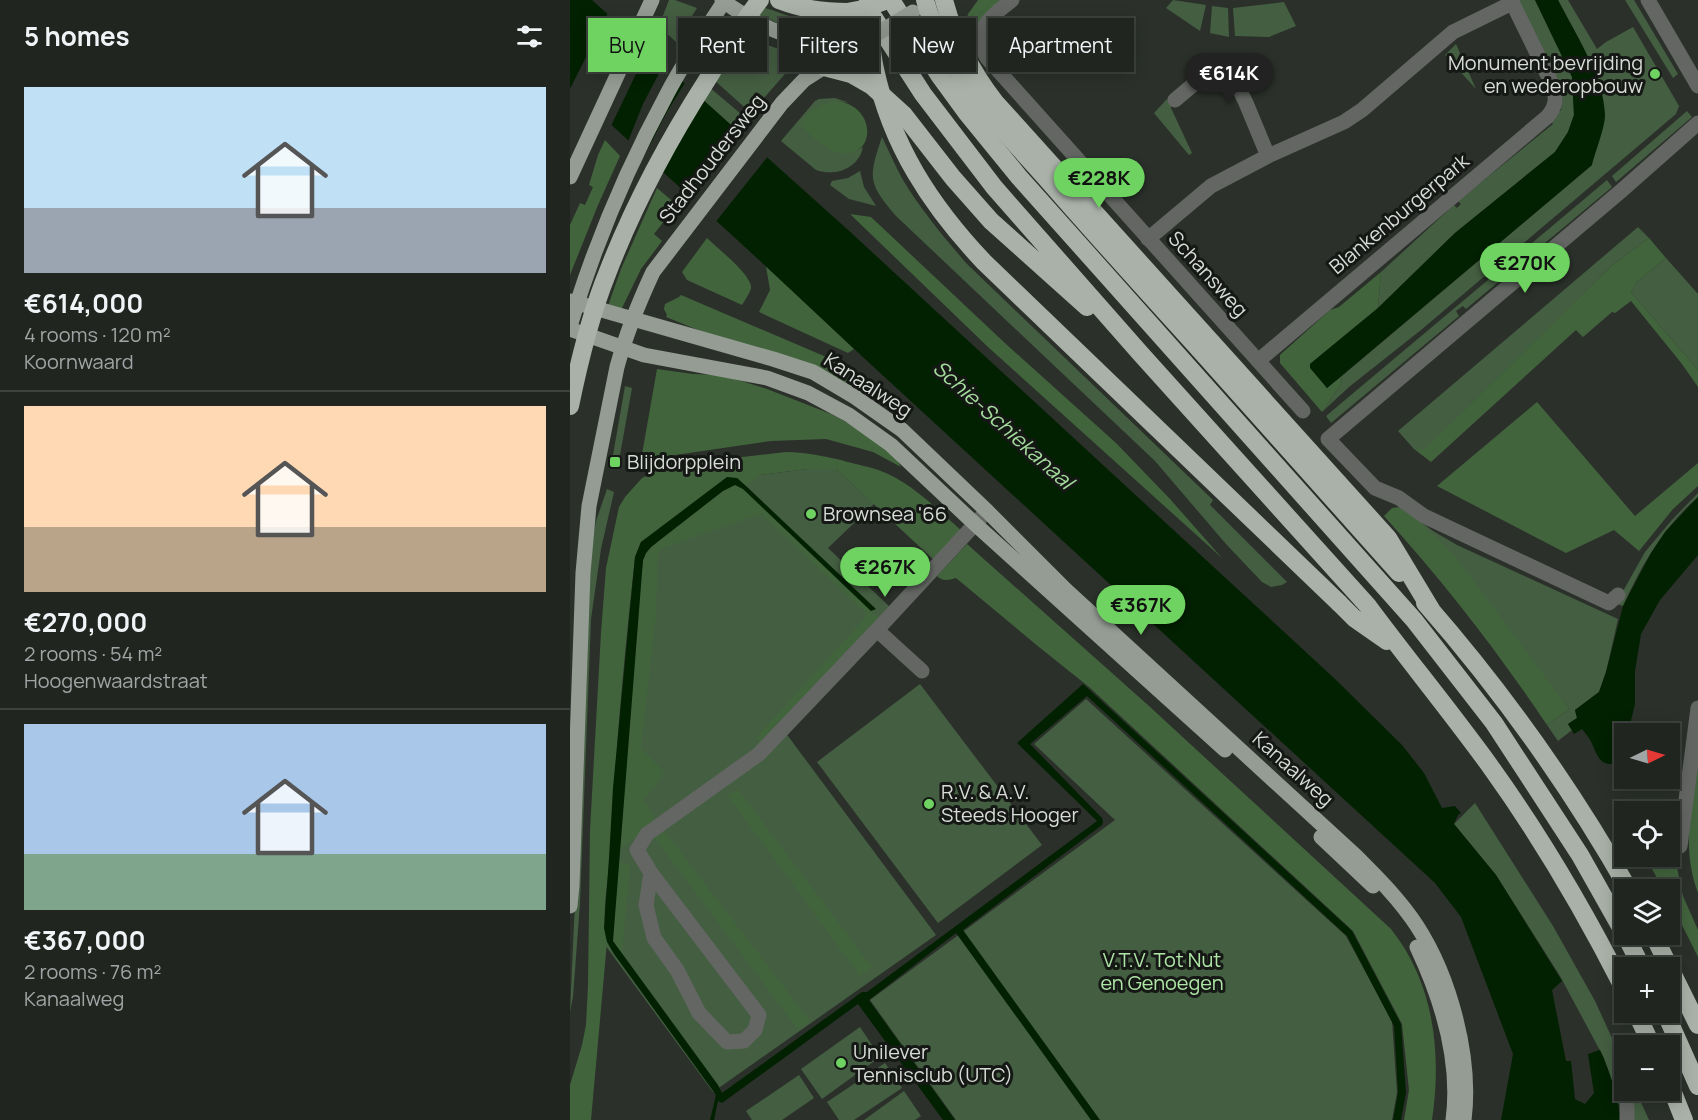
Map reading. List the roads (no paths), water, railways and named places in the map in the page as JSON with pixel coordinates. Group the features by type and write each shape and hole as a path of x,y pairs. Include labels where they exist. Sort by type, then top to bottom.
{"highway":[{"path":"570,406 600,294 634,214 686,113 760,0"},
{"path":"779,0 823,12 847,12 889,0 939,75 1018,177 1414,620 1494,723 1580,855 1614,915"},
{"path":"862,0 923,94 994,187 1368,606 1491,768 1571,891 1614,971"},
{"path":"868,0 874,67 886,111 918,180 947,222 1021,299 1354,618 1400,649"},
{"path":"944,0 957,42 970,67 995,102 1388,538 1432,611"},
{"path":"919,6 951,61 976,97 1062,197 1354,521 1501,695 1556,773 1623,879"},
{"path":"843,72 872,86 904,115 953,178 991,221 1140,353"},
{"path":"1658,945 1698,1025"},
{"path":"1670,1023 1698,1086"},
{"path":"1676,1101 1684,1120"}],"main road":[{"path":"570,177 652,0"},
{"path":"622,348 570,328 611,210 667,93 724,0 750,19 779,33"},
{"name":"Stadhoudersweg","path":"879,32 931,0"},
{"name":"Stadhoudersweg","path":"570,906 582,573 589,506 622,348 653,272 782,103 804,80 816,72"},
{"path":"570,301 633,320"},
{"name":"Kanaalweg","path":"633,320 813,372 855,396 902,430 1066,590 1356,856 1388,888 1417,926 1439,969 1454,1009 1463,1058 1464,1120"},
{"name":"Kanaalweg","path":"622,348 644,355 767,378 808,393 849,415 891,445 975,524 1300,817 1382,895 1410,931 1429,973 1443,1014 1453,1060 1455,1085 1453,1120"},
{"path":"570,767 576,739"}],"street":[{"name":"Schansweg","path":"1012,0 987,21 981,34 981,44 987,58 1303,411"},
{"path":"1648,0 1698,86"},
{"path":"1148,239 1211,186 1268,156 1344,122 1362,110 1453,32 1512,2"},
{"name":"Blankenburgerpark","path":"1258,361 1554,109 1555,92 1512,2"},
{"path":"1175,100 1207,73 1229,68 1268,156"},
{"path":"1618,595 1609,603 1424,516 1399,498 1375,488 1328,439 1698,123"},
{"path":"651,873 646,905 654,938 677,970 699,1013 727,1042 744,1041 755,1030 759,1015 651,873 637,850 647,834 759,754 987,511"},
{"path":"877,630 922,671"},
{"path":"1680,846 1698,708"}],"water":[{"name":"Schie-Schiekanaal","path":"570,0 592,0 612,18 588,18 588,72 666,72 666,66 847,229 1334,678 1402,745 1424,773 1442,808 1455,806 1461,813 1454,824 1496,875 1562,981 1552,990 1566,1061 1571,1061 1575,1099 1585,1104 1594,1093 1588,1054 1600,1050 1613,1084 1614,1101 1618,1101 1621,1120 1501,1120 1513,1054 1461,917 1435,883 570,87"},
{"path":"1535,0 1558,0 1600,85 1605,120 1592,165 1327,388 1310,368 1310,364 1378,308 1455,233 1555,152 1568,132 1574,115 1572,77"},
{"path":"727,477 737,478 876,609 871,611 743,489 735,485 723,491 651,547 643,560 613,941 722,1093 862,992 867,992 1097,821 1017,743 1083,684 1352,931 1401,1024 1406,1093 1401,1120 1393,1120 1398,1092 1394,1026 1347,936 1087,696 1030,744 1102,818 1102,825 963,930 1100,1120 1091,1120 956,933 869,1000 955,1120 943,1120 858,1004 722,1103 718,1101 714,1120 710,1120 716,1095 614,954 607,942 604,928 613,788 635,557 641,542"},
{"path":"1698,497 1698,555 1660,600 1641,634 1635,671 1635,704 1630,723 1614,723 1614,764 1604,763 1582,729 1574,734 1568,724 1577,718 1575,710 1599,692 1623,606 1651,553 1665,532"}],"place":[{"name":"Monument bevrijding en wederopbouw","path":"1655,74"},
{"name":"Blijdorpplein","path":"615,462"},
{"name":"Brownsea '66","path":"811,514"},
{"name":"R.V. & A.V. Steeds Hooger","path":"929,804"},
{"name":"Unilever Tennisclub (UTC)","path":"841,1063"}],"park label":[{"name":"V.T.V. Tot Nut en Genoegen","path":"1162,972"}]}
